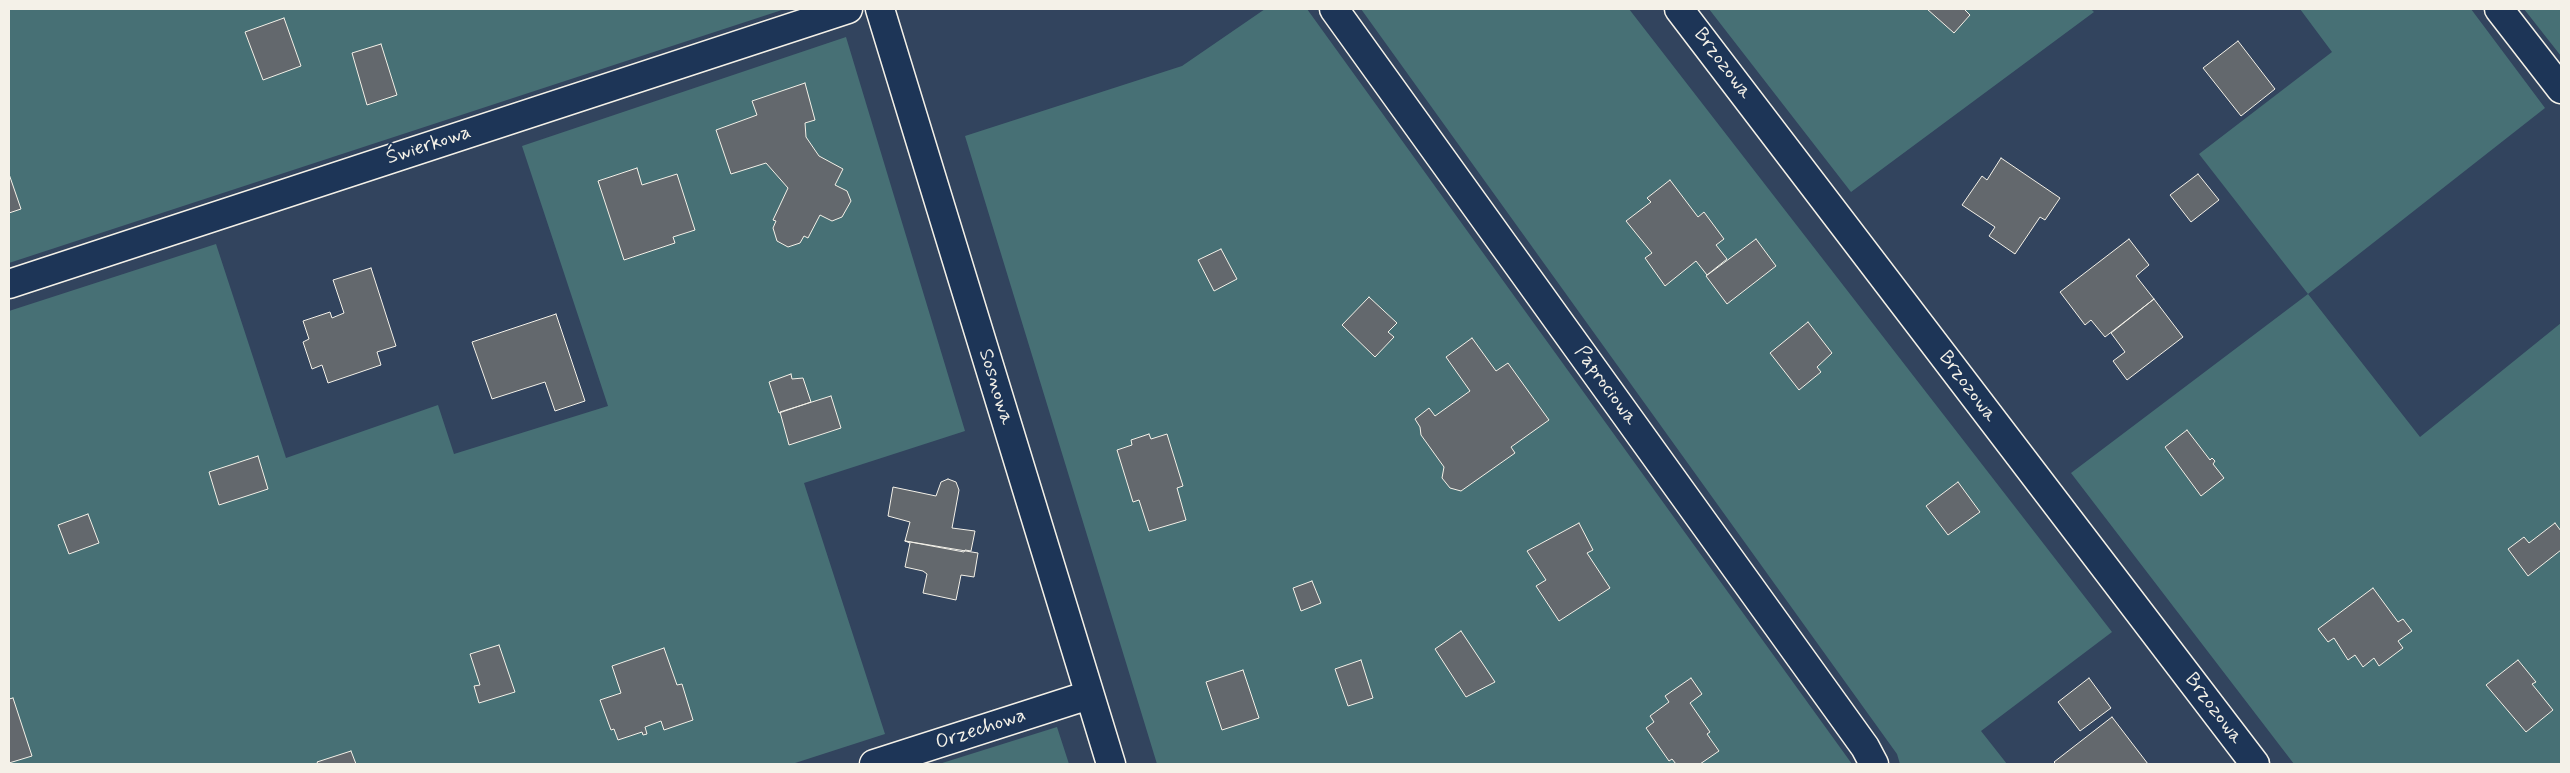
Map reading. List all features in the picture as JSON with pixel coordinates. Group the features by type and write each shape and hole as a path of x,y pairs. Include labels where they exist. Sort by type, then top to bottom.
{"street":[{"name":"Świerkowa","path":"9,284 848,9"},
{"name":"Sosnowa","path":"880,9 1111,764"},
{"name":"Paprociowa","path":"1334,9 1865,747 1874,764"},
{"name":"Brzozowa","path":"1679,9 2255,764"},
{"path":"2499,9 2561,89"},
{"name":"Orzechowa","path":"874,764 1089,695"}],"green space":[{"path":"9,9 785,9 9,263"},
{"path":"1265,9 1307,9 1852,764 1157,764 965,136 1182,66"},
{"path":"1361,9 1629,9 2112,632 1981,731 2007,764 1900,764 1897,754"},
{"path":"1709,9 2091,9 2094,12 1851,192"},
{"path":"2300,9 2471,9 2545,108 2308,294 2199,154 2332,52"},
{"path":"2524,9 2561,9 2561,56"},
{"path":"846,37 965,431 804,483 885,734 792,764 9,764 9,311 216,244 286,458 438,405 454,454 608,406 522,146"},
{"path":"2308,294 2420,437 2561,323 2561,764 2294,764 2071,473"},
{"path":"1057,727 1069,764 939,764"}],"building":[{"path":"1927,9 1964,9 1970,15 1954,33"},
{"path":"284,18 301,66 263,80 245,32"},
{"path":"2238,41 2275,89 2241,116 2203,68"},
{"path":"381,44 397,95 367,105 352,53"},
{"path":"805,83 815,120 805,123 806,137 819,156 843,169 835,185 847,191 851,201 842,217 832,221 820,215 808,238 804,236 800,243 788,247 777,241 773,228 776,221 773,220 788,188 766,163 731,174 716,130 757,115 752,101"},
{"path":"2001,158 2060,198 2045,220 2040,217 2015,254 1989,236 1995,227 1962,205 1982,176 1987,180"},
{"path":"637,168 642,185 677,174 695,230 673,237 675,243 624,260 598,181"},
{"path":"9,174 21,209 9,213"},
{"path":"2198,174 2219,200 2191,222 2170,195"},
{"path":"1670,180 1698,217 1704,212 1724,239 1716,245 1727,259 1707,275 1696,261 1665,286 1645,258 1652,253 1626,221 1651,202 1647,198"},
{"path":"1756,239 1776,266 1727,304 1706,276"},
{"path":"2129,239 2149,265 2136,276 2154,299 2105,337 2091,320 2085,325 2060,292"},
{"path":"1221,249 1237,279 1214,291 1198,260"},
{"path":"371,268 396,346 377,352 381,365 328,383 322,365 312,369 303,342 309,339 303,321 330,312 332,318 344,313 333,280"},
{"path":"1369,297 1397,323 1388,332 1394,337 1375,357 1342,325"},
{"path":"2154,299 2183,337 2127,380 2113,361 2125,352 2111,333"},
{"path":"556,314 585,401 555,411 545,382 492,399 472,342"},
{"path":"1808,322 1832,353 1817,367 1821,372 1799,390 1770,353"},
{"path":"1472,338 1496,371 1508,363 1549,420 1511,447 1515,453 1461,491 1450,488 1442,478 1444,467 1421,435 1420,427 1415,419 1429,408 1435,416 1470,391 1446,357"},
{"path":"791,374 792,379 803,378 811,402 779,413 769,382"},
{"path":"831,396 841,428 789,445 780,412"},
{"path":"2187,430 2210,460 2212,458 2215,461 2213,464 2224,478 2201,496 2165,447"},
{"path":"1149,434 1151,439 1167,434 1183,486 1177,488 1186,520 1149,531 1139,500 1133,502 1117,450 1132,445 1131,440"},
{"path":"258,456 268,489 219,505 209,472"},
{"path":"948,479 956,482 959,490 952,528 975,531 971,551 965,550 964,552 905,541 910,522 888,516 893,487 936,496 941,482"},
{"path":"1958,482 1980,512 1948,535 1926,506"},
{"path":"88,514 99,543 69,554 58,525"},
{"path":"1579,523 1593,550 1587,553 1610,588 1559,621 1536,586 1546,580 1527,551"},
{"path":"2555,523 2561,531 2561,550 2528,576 2508,549 2524,537 2529,543"},
{"path":"905,541 978,553 974,577 961,575 956,600 923,593 927,574 923,571 905,567 910,543"},
{"path":"1312,581 1321,603 1301,611 1293,588"},
{"path":"2373,588 2398,622 2403,619 2412,631 2398,641 2403,648 2379,666 2374,658 2363,667 2355,655 2348,660 2334,638 2328,642 2318,629"},
{"path":"1461,631 1495,682 1466,697 1435,649"},
{"path":"499,645 515,692 479,703 474,686 480,685 470,654"},
{"path":"664,648 677,685 682,684 693,720 664,730 661,721 645,727 647,734 643,735 642,732 618,740 614,729 611,730 600,700 621,693 612,666"},
{"path":"1361,660 1373,698 1348,706 1335,669"},
{"path":"2518,660 2536,682 2532,684 2553,710 2526,732 2486,685"},
{"path":"1243,670 1259,718 1222,730 1206,682"},
{"path":"1691,678 1702,694 1690,703 1710,732 1707,734 1719,751 1700,764 1676,764 1672,759 1669,761 1646,728 1654,722 1650,716 1669,702 1665,696"},
{"path":"2089,678 2111,708 2080,731 2058,702"},
{"path":"13,698 32,756 9,763 9,699"},
{"path":"2112,717 2148,764 2056,764 2054,762"},
{"path":"351,751 356,764 318,764 317,762"}]}
